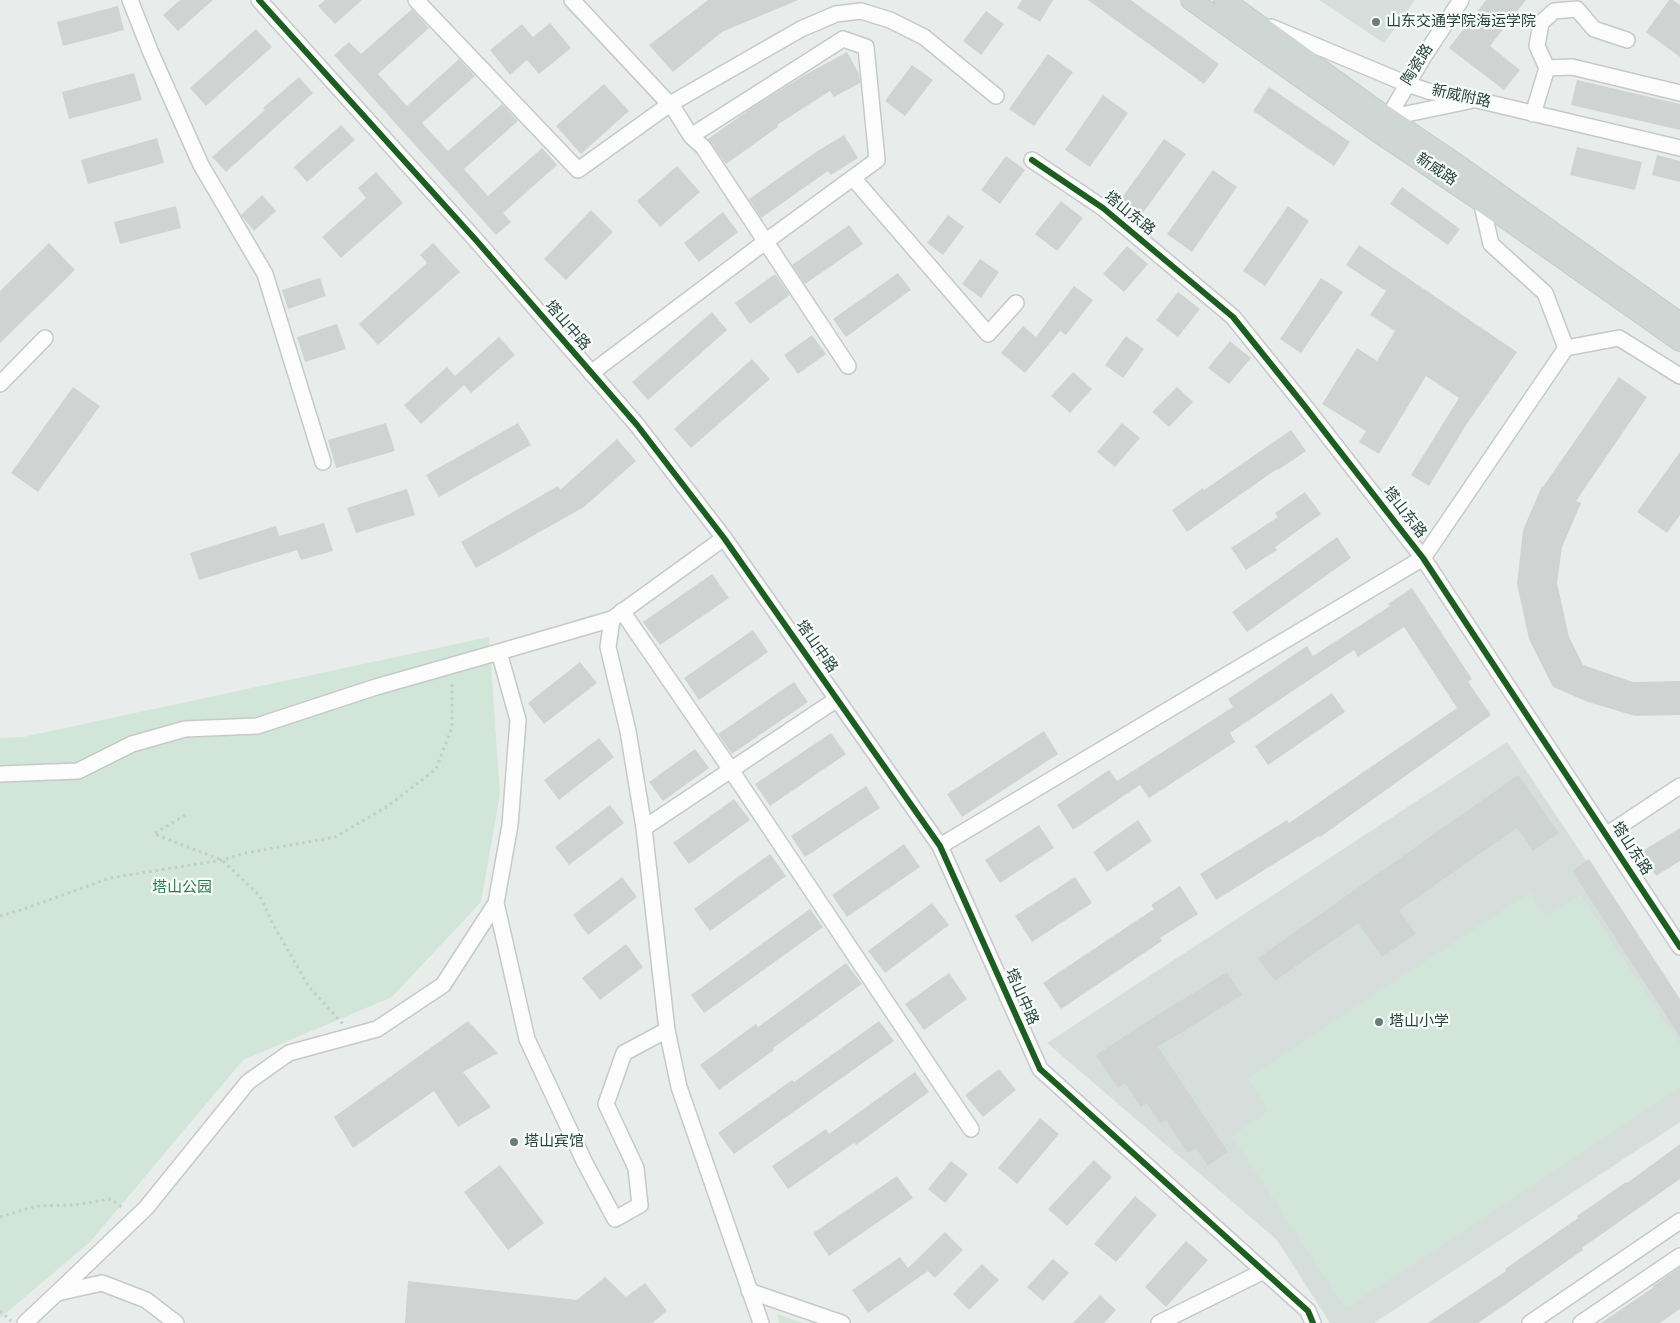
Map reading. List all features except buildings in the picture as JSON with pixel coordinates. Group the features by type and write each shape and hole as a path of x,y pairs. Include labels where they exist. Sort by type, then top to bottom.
{"main road":[{"name":"新威路","path":"1191,0 1383,125 1448,158 1680,323"},
{"name":"新威路","path":"1224,0 1251,19 1481,201 1680,341"}],"street":[{"path":"130,0 151,53 202,165 265,274 323,462"},
{"name":"塔山中路","path":"259,0 475,239 637,425 724,538 940,846 1040,1069 1308,1311 1313,1323"},
{"path":"416,0 578,170 670,104 801,29 836,14 861,11 890,20 924,37 996,96"},
{"path":"572,0 674,109 691,136 703,148 848,366"},
{"name":"陶瓷路","path":"1383,125 1461,0"},
{"path":"1533,114 1547,68 1537,46 1541,23 1554,11 1577,9 1594,29 1627,40"},
{"name":"新威附路","path":"1251,19 1428,91 1476,100 1680,148"},
{"path":"591,374 877,160 866,47 843,39 691,136"},
{"path":"1547,68 1572,67 1680,93"},
{"path":"1383,125 1476,100"},
{"name":"塔山东路","path":"1032,160 1103,208 1232,318 1423,558 1680,947"},
{"path":"853,178 988,334 1016,303"},
{"path":"1481,201 1491,244 1545,293 1566,348"},
{"path":"0,384 45,338"},
{"path":"940,846 1423,558 1566,348 1619,338 1679,376"},
{"path":"0,774 78,771 132,744 185,729 257,726 376,687 499,652 617,615 724,538"},
{"path":"617,615 731,770 971,1129"},
{"path":"617,615 608,647 628,731 644,828 667,1030 679,1087 761,1323"},
{"path":"25,1323 146,1208 248,1082 290,1053 377,1029 443,985 496,903 510,825 518,720 499,652"},
{"path":"644,828 837,699"},
{"path":"1606,835 1680,786"},
{"path":"496,903 528,1039 585,1163 615,1219 640,1205 636,1168 606,1104 624,1053 667,1030"},
{"path":"1530,1323 1680,1221"},
{"path":"1581,1323 1680,1256"},
{"path":"1159,1323 1264,1271"},
{"path":"57,1293 102,1283 146,1300 176,1323"},
{"path":"749,1291 842,1323"}],"path":[{"path":"0,916 110,878 222,860 246,853 335,837 388,806 436,769 452,727 452,665"},
{"path":"185,815 154,834 222,860 260,896 274,926 309,988 354,1036"},
{"path":"0,1217 36,1206 74,1205 111,1199 136,1218"},
{"path":"0,1311 14,1323"}],"shaded area":[{"name":"山东交通学院海运学院","path":"1319,0 1415,0 1384,43"},
{"name":"塔山小学","path":"1507,742 1680,1001 1680,1122 1374,1323 1330,1323 1277,1240 1047,1043"}],"green space":[{"name":"塔山公园","path":"489,637 500,794 481,902 392,997 243,1060 90,1242 0,1318 0,738 23,737"},
{"path":"1529,893 1546,918 1581,895 1680,1044 1680,1087 1346,1308 1232,1136 1269,1111 1248,1079"},
{"path":"777,1314 803,1323 779,1323"}],"cycle path":[{"path":"259,0 475,239 637,425 724,538 940,846 1040,1069 1308,1311 1313,1323"},
{"path":"1032,160 1103,208 1233,317 1423,558 1680,947"}],"place":[{"name":"山东交通学院海运学院","path":"1376,22"},
{"name":"塔山小学","path":"1379,1022"},
{"name":"塔山宾馆","path":"514,1142"}]}
